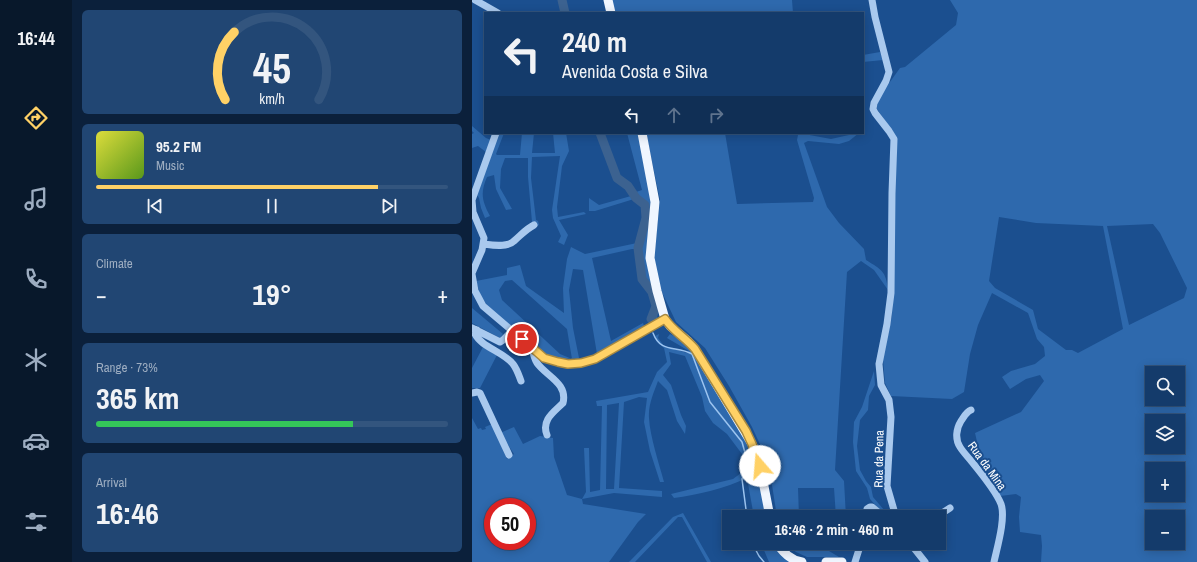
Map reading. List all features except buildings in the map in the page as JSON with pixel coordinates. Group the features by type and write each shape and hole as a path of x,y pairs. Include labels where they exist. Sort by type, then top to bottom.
{"main road":[{"path":"608,0 611,12"},
{"path":"642,134 655,202 650,258 656,291 665,319 670,326 695,349 749,437 760,466 769,510"},
{"path":"782,550 789,557 802,562"},
{"path":"826,562 842,562"}],"street":[{"path":"475,0 496,12"},
{"name":"Rua da Pena","path":"872,0 889,72 886,81 874,103 873,109 894,139 891,294 879,364 881,385 889,400 891,416 887,486 894,510"},
{"path":"496,134 472,200 473,212 484,238 482,250 472,274 475,291 483,306 544,358 568,364 581,363 595,359 665,319"},
{"path":"483,244 508,244 534,225"},
{"path":"474,329 500,342 504,340 512,331"},
{"path":"474,329 475,334 480,340 513,364 521,381"},
{"path":"532,348 536,361 540,367 553,376 564,396 563,403 546,423 545,429 547,435"},
{"path":"472,393 480,393 509,455"},
{"name":"Rua da Mina","path":"971,410 967,412 959,424 956,432 957,440 959,447 985,477 1002,505 1003,516 994,562"},
{"path":"867,510 870,506 876,510"},
{"path":"946,511 950,508"},
{"path":"854,562 858,550"},
{"path":"916,550 925,562"}],"shaded area":[{"path":"611,0 792,0 793,12 615,12"},
{"path":"950,0 1197,0 1197,562 1041,562 1041,535 1020,532 1019,517 1021,497 1016,494 1000,496 984,472 975,433 1021,412 1044,381 1040,375 1026,379 1010,389 1002,377 1011,371 1035,364 1045,356 1044,347 1037,339 1028,313 992,293 978,325 970,354 964,392 952,399 891,396 885,383 883,359 892,316 895,173 897,147 895,135 877,109 877,100 900,68 905,67 956,25 958,13","holes":["999,217 1036,223 1103,226 1123,329 1078,353 1072,350 1066,350 1038,329 1033,310 995,288 989,281","1153,224 1160,233 1187,288 1184,298 1129,325 1107,226"]},
{"path":"880,52 883,60 864,62 864,55"},
{"path":"472,126 486,138 491,140 486,152 478,146 472,148 472,134 474,133 472,131"},
{"path":"499,134 504,134 496,154 497,155 520,155 522,134 534,134 532,153 555,153 553,134 566,134 569,151 562,166 557,207 558,217 584,212 586,214 559,220 568,235 564,245 558,242 561,236 553,218 552,210 560,156 532,157 531,178 536,220 538,221 539,225 533,228 528,177 528,158 505,158 501,169 500,188 512,209 506,210 496,189 494,175 487,177 483,188 485,206 490,216 485,218 477,195"},
{"path":"627,134 638,134 651,200 646,254 649,275 658,306 657,318 650,323 648,322 652,312 652,305 646,287 640,280 636,249 592,258 611,341 643,323 644,326 597,354 583,270 573,269 569,290 573,328 579,358 572,358 567,329 512,280 505,281 499,290 502,300 560,354 571,358 559,359 544,355 489,308 480,295 476,281 507,275 507,268 520,265 526,286 564,313 563,288 567,259 571,247 585,254 637,243 643,212 640,203 634,199 595,211 589,211 589,198 599,205 631,196 625,186 612,175 603,148 608,146 618,173 636,192 642,190"},
{"path":"646,134 725,134 737,204 813,202 814,198 797,140 798,135 804,134 831,139 850,134 858,134 849,141 839,144 808,141 804,143 827,207 839,223 864,249 866,260 882,272 886,279 888,290 874,270 861,261 847,272 835,470 844,481 846,510 836,510 834,488 798,488 799,510 776,510 770,472 763,451 752,427 705,348 676,322 659,286 654,256 660,200"},
{"path":"472,308 503,334 500,338 472,323"},
{"path":"659,334 658,338 664,346 687,353 689,351 667,338 670,334 682,340 694,350 730,411 755,459 765,510 753,510 747,478 721,488 692,495 674,498 671,494 733,479 745,470 742,454 727,434 713,423 705,411 702,397 685,356 669,352 671,364 663,375 671,385 686,426 685,434 677,421 667,390 658,381 650,403 649,418 653,442 664,482 660,482 650,451 644,422 647,398 639,397 624,402 619,488 662,491 662,497 614,493 582,499 586,492 584,448 589,448 590,492 600,490 602,406 597,406 596,401 648,392 657,372 667,362 664,348 657,342 655,336","holes":["619,403 614,489 606,489 607,405"]},
{"path":"483,347 497,355 480,388 472,388 472,368"},
{"path":"874,371 875,385 869,396 868,410 860,420 857,446 860,470 871,487 873,497 884,510 880,510 870,499 867,488 856,471 853,442 854,422 862,407"},
{"path":"472,418 478,429 486,429 485,427 492,424 507,459 514,454 500,433 514,427 523,444 540,436 553,438 554,457 567,495 582,499 583,504 646,514 638,522 609,562 472,562"},
{"path":"683,513 711,562 707,562 682,517 678,517 635,562 629,562 673,517"},
{"path":"764,550 779,550 790,562 769,562"},
{"path":"793,550 828,550 839,557 807,557"}],"waterway":[{"path":"562,0 565,12"},
{"path":"600,134 617,178 628,186 636,198 645,205 646,218 638,248 642,279 652,292 656,306 651,319"},
{"path":"653,333 656,340 660,344 692,354 710,402 742,442 749,467 742,479 746,510"},
{"path":"756,550 764,562"}],"route":[{"path":"522,339 544,358 568,364 581,363 595,359 665,319 670,326 695,349 746,431 760,466"}]}
